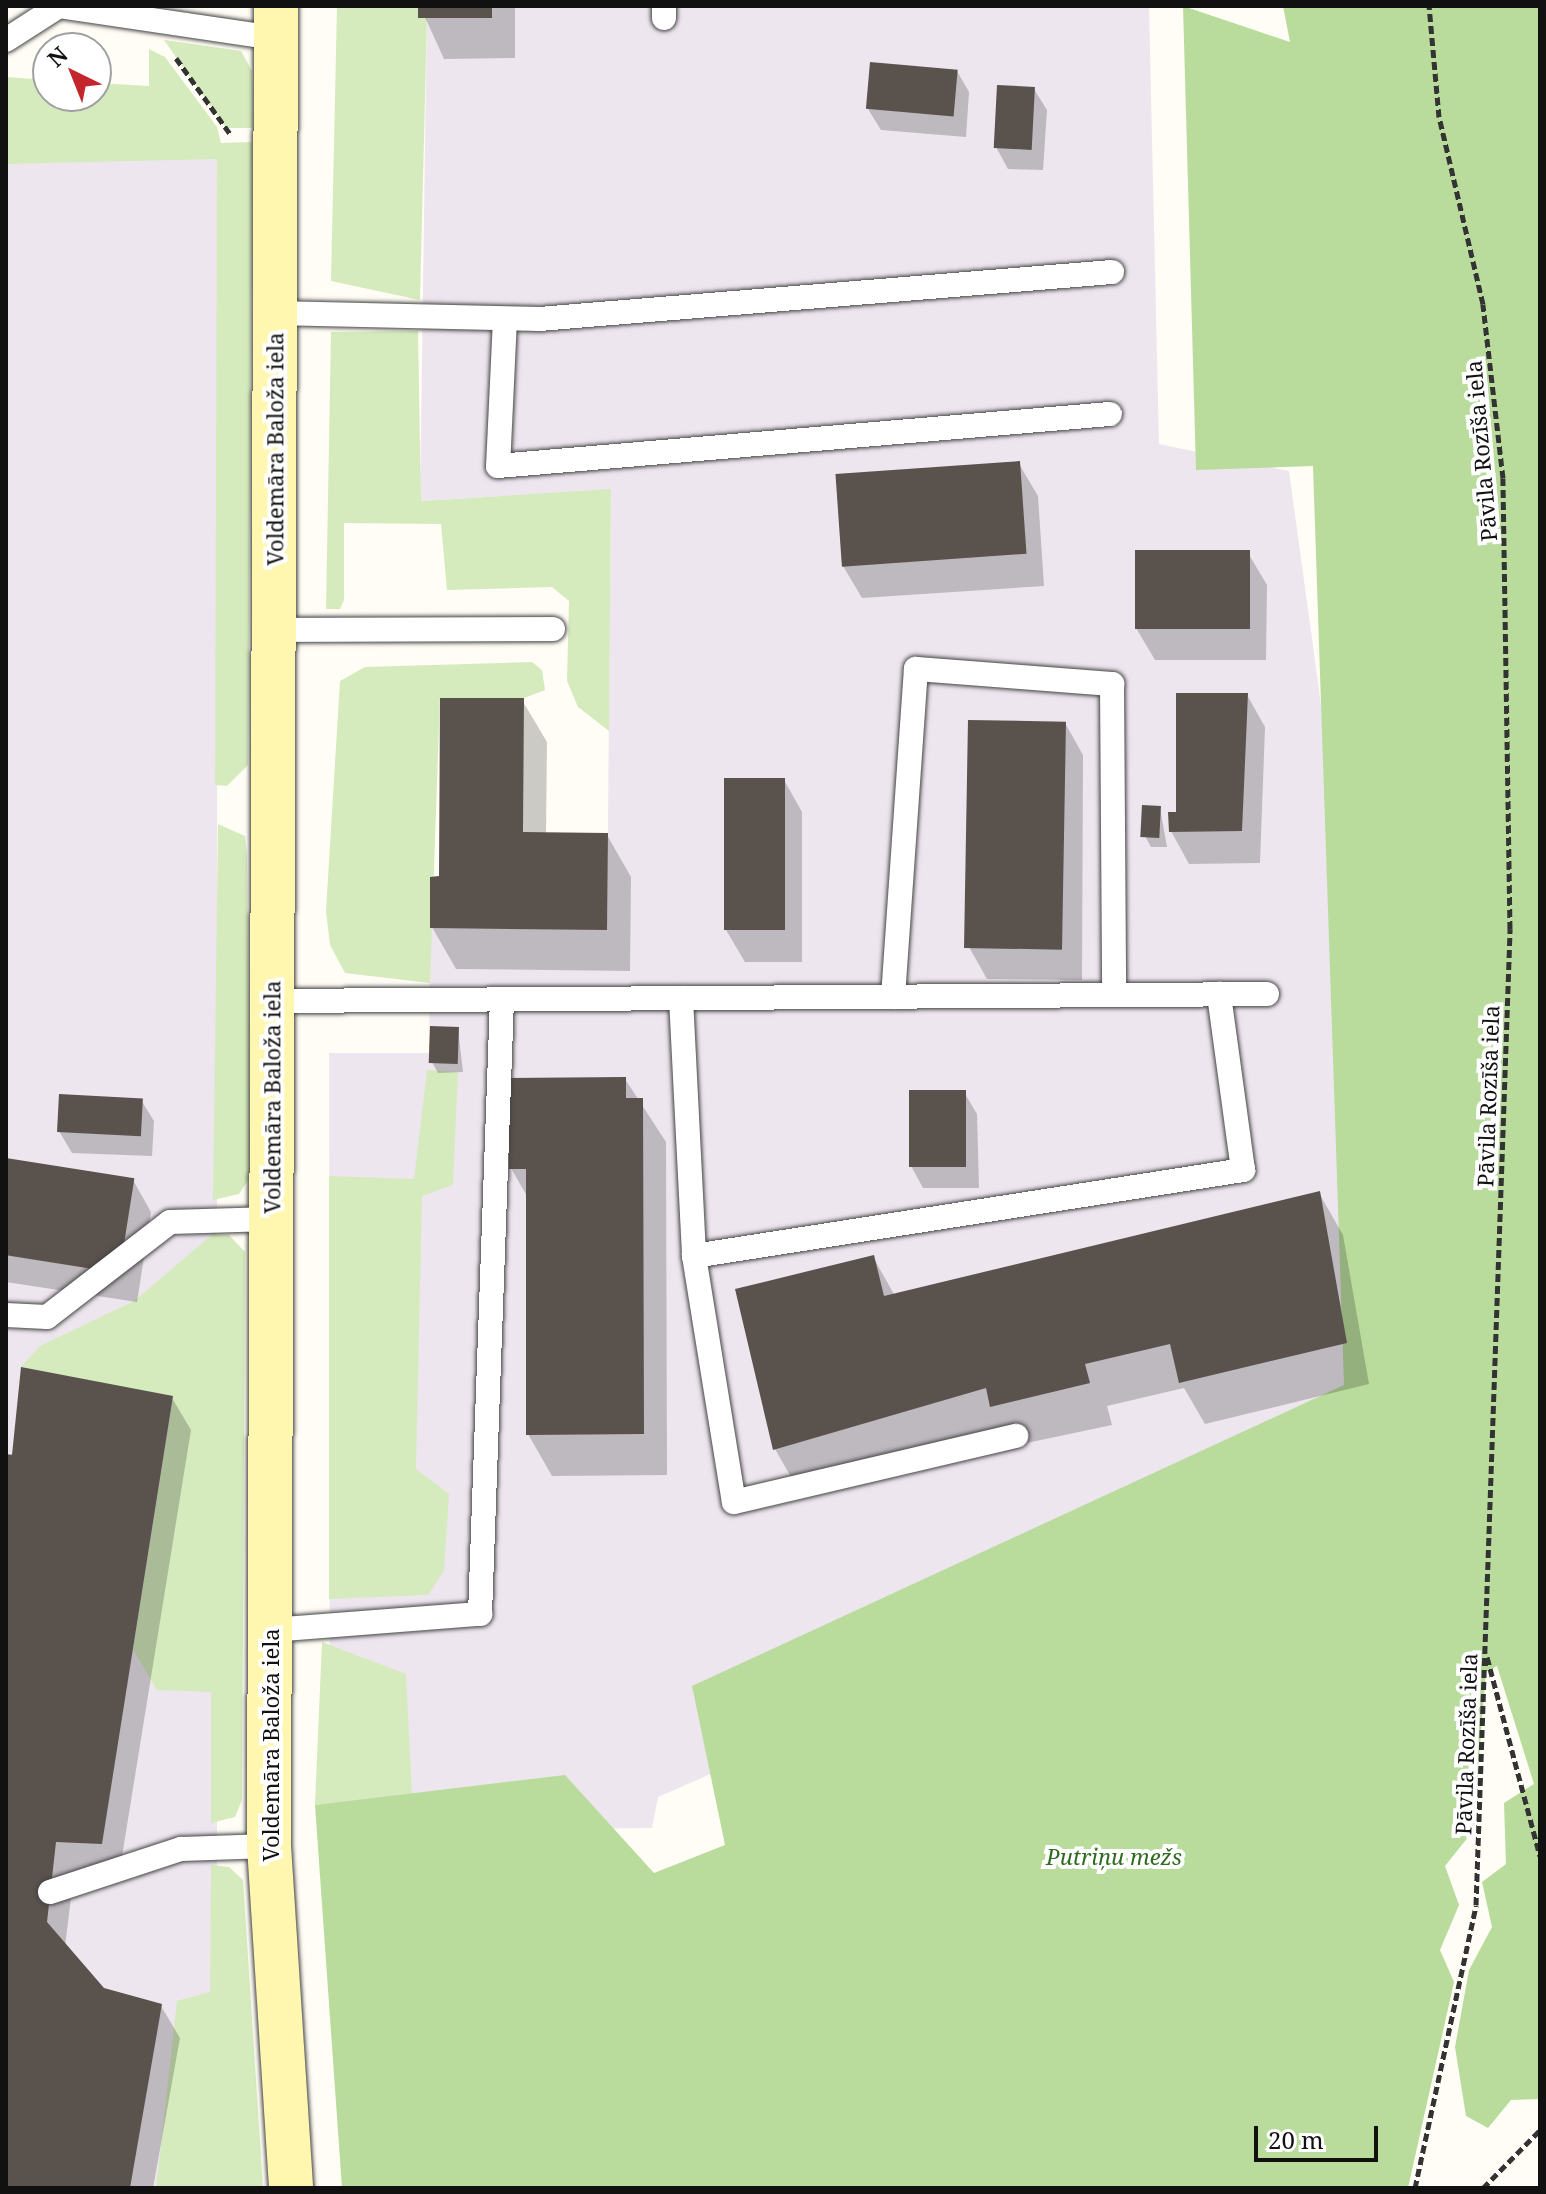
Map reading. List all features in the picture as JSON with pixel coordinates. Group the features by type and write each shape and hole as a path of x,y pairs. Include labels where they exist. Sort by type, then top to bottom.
{"main road":[{"name":"Voldemāra Baloža iela","path":"276,22 269,1846 291,2188"}],"lane":[{"path":"6,40 58,6 149,19 276,22"},
{"path":"275,313 505,319 1112,272"},
{"path":"505,319 498,466 1110,414"},
{"path":"274,630 553,629"},
{"path":"893,997 916,669 1112,684 1114,995"},
{"path":"694,1256 1243,1170 1219,994"},
{"path":"273,1001 1267,994"},
{"path":"681,998 694,1256 734,1502 1016,1436"},
{"path":"270,1630 480,1614 502,999"},
{"path":"6,1315 47,1317 170,1222 272,1219"},
{"path":"50,1892 181,1849 269,1846"}],"path":[{"name":"Pāvila Rozīša iela","path":"1415,2188 1476,1905 1510,929 1503,478 1483,304 1439,117 1429,6"},
{"path":"149,19 231,136"},
{"path":"1485,1648 1540,1856"},
{"path":"1483,2188 1540,2130"}],"shaded area":[{"path":"427,6 1149,6 1159,444 1289,471 1425,1463 658,1797 652,1828 574,1829 330,1920 329,1053 429,1053 430,928 607,929 611,490 420,501"},
{"path":"6,159 217,159 217,2188 6,2188"}],"green space":[{"path":"337,6 418,6 418,18 427,17 420,300 331,281"},
{"name":"Putriņu mežs","path":"1183,6 1290,42 1283,6 1540,6 1540,2099 1511,2100 1488,2128 1466,2116 1455,2047 1469,1970 1492,1927 1482,1882 1506,1864 1504,1803 1534,1784 1497,1666 1486,1672 1473,1831 1445,1866 1459,1905 1440,1950 1454,1982 1408,2188 342,2188 315,1805 565,1775 654,1873 725,1845 692,1686 1344,1385 1313,466 1196,470"},
{"path":"164,40 241,51 252,71 253,128 226,128"},
{"path":"149,49 165,57 217,127 221,143 252,142 248,765 227,786 215,785 217,159 6,164 6,77 32,79 32,112 112,112 112,84 149,86"},
{"path":"418,331 421,501 611,489 609,731 578,707 567,681 569,601 552,587 447,590 441,524 344,523 344,600 340,609 326,609 331,332"},
{"path":"532,662 542,670 545,690 524,698 440,698 430,983 345,973 330,945 326,911 340,681 365,667"},
{"path":"218,824 245,836 247,856 250,1177 239,1194 213,1200"},
{"path":"427,1070 458,1072 453,1185 422,1196 416,1469 449,1494 444,1571 428,1595 329,1599 329,1176 414,1179"},
{"path":"213,1234 229,1235 245,1252 245,1272 242,1800 235,1817 211,1823 211,1692 157,1690 133,1649 173,1397 21,1367 40,1346 134,1301"},
{"path":"322,1642 406,1674 412,1794 315,1805"},
{"path":"211,1865 229,1867 243,1880 263,2188 156,2188 177,2001 210,1992"}],"building":[{"path":"418,6 492,6 492,18 418,18"},
{"path":"870,62 958,70 954,116 866,109"},
{"path":"997,85 1035,87 1032,150 994,148"},
{"path":"1020,461 1026,554 842,567 835,474"},
{"path":"1135,550 1250,550 1250,629 1135,629"},
{"path":"1176,693 1248,693 1242,831 1169,832 1168,812 1176,812"},
{"path":"440,698 524,698 523,832 608,833 607,930 430,928 430,877 439,876"},
{"path":"968,720 1066,722 1062,950 964,948"},
{"path":"724,778 785,778 785,930 724,930"},
{"path":"1142,805 1161,806 1159,838 1140,837"},
{"path":"430,1026 459,1027 458,1064 429,1063"},
{"path":"626,1077 626,1098 643,1098 644,1434 526,1435 526,1169 509,1169 508,1078"},
{"path":"909,1090 966,1090 966,1167 909,1167"},
{"path":"59,1094 143,1098 141,1136 57,1132"},
{"path":"6,1158 134,1178 119,1273 6,1255"},
{"path":"1320,1191 1347,1343 1179,1383 1170,1344 1085,1364 1090,1383 990,1407 986,1388 773,1450 735,1289 874,1255 884,1296"},
{"path":"21,1367 173,1396 102,1844 56,1842 47,1922 104,1988 162,2004 130,2188 6,2188 6,1454 12,1455"}]}
